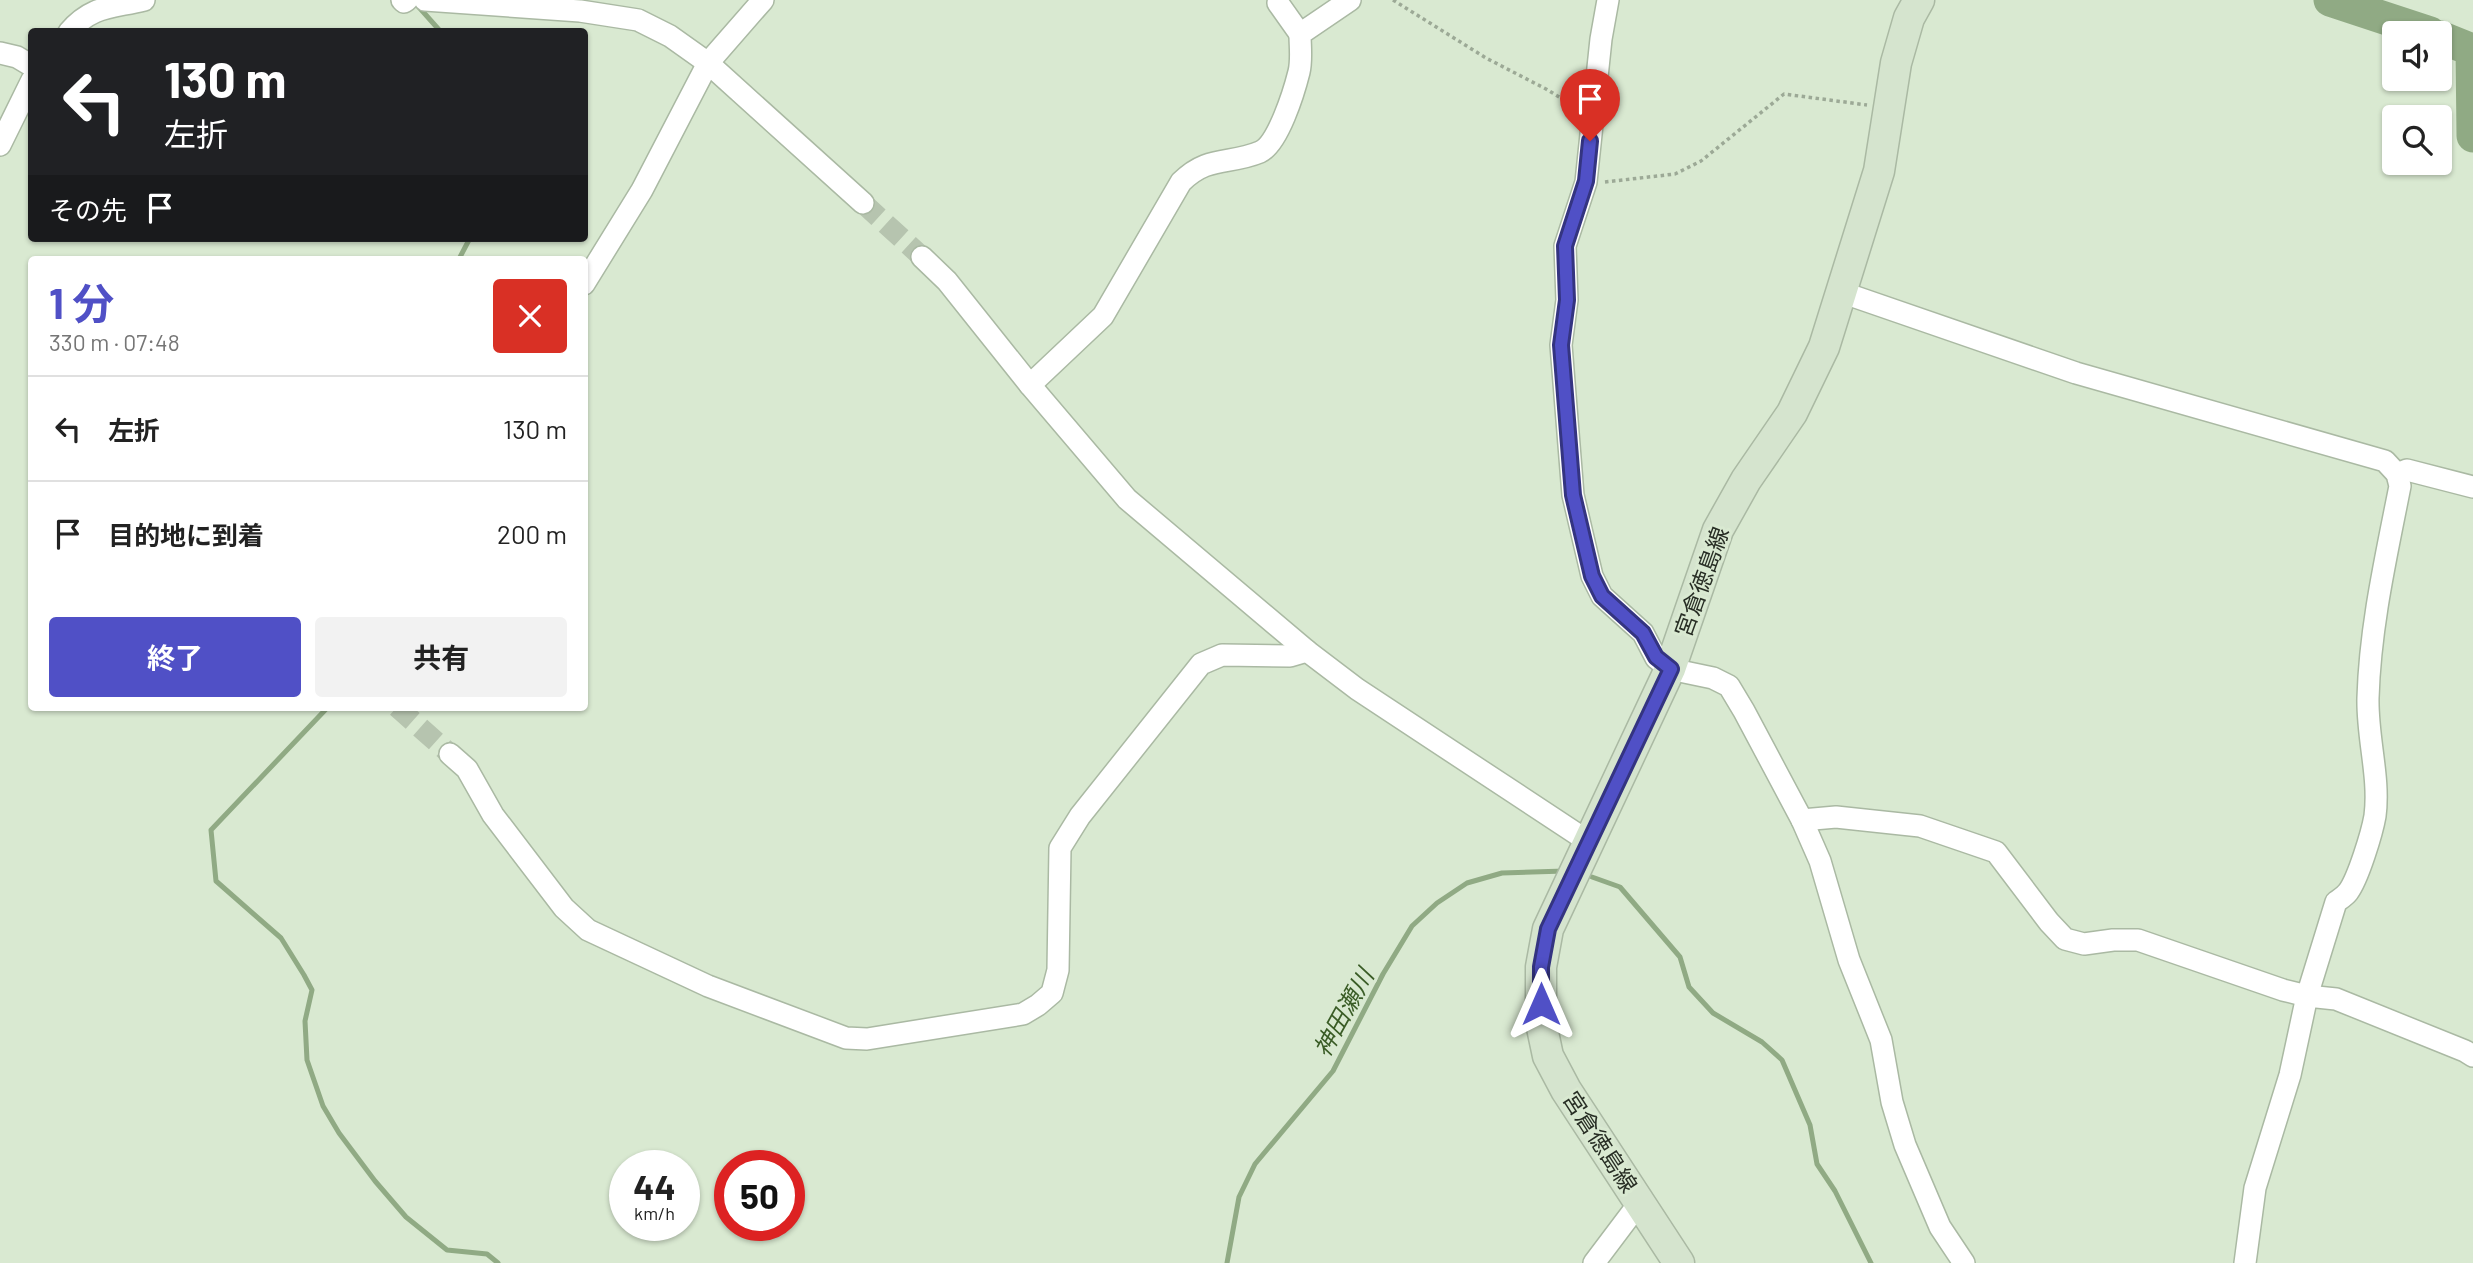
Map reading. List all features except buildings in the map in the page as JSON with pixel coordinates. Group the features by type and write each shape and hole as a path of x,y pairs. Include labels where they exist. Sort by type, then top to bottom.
{"main road":[{"name":"宮倉徳島線","path":"1679,1263 1566,1090 1548,1056 1541,1023 1541,967 1548,929 1671,669 1718,530 1746,480 1792,413 1824,347 1879,171 1896,63 1909,18 1919,0"}],"street":[{"path":"72,28 82,17 98,9 144,0"},
{"path":"425,0 580,11 638,20 670,36 708,63 863,203"},
{"path":"588,278 642,190 708,63 763,0"},
{"path":"1300,34 1350,0"},
{"path":"1608,0 1586,181 1565,246 1567,300 1561,345 1573,495 1592,576 1602,596 1643,633 1656,657 1671,669 1713,678 1729,686 1802,821 1821,862 1849,960 1881,1040 1892,1102 1905,1146 1940,1227 1964,1263"},
{"path":"1030,385 1103,316 1181,183 1193,170 1212,162 1260,152 1271,144 1300,70 1300,34 1278,3"},
{"path":"0,53 17,57 28,64"},
{"path":"0,145 28,87"},
{"path":"922,257 947,281 1030,385 1127,499 1307,651 1357,689 1589,842"},
{"path":"1841,292 2076,373 2385,461 2397,474 2400,486 2377,602 2368,695 2375,817 2362,860 2348,892 2336,902 2306,996 2290,1075 2255,1188 2245,1263"},
{"path":"2397,474 2407,470 2473,487"},
{"path":"450,754 467,769 493,814 564,908 589,930 708,986 846,1038 867,1039 1023,1014 1052,993 1058,970 1060,848 1080,816 1201,664 1222,655 1290,656 1307,651"},
{"path":"1802,821 1836,817 1920,826 1996,852 2065,939 2084,944 2138,940 2306,996 2336,999 2473,1056"},
{"path":"1594,1263 1640,1202"}],"path":[{"path":"1393,0 1486,58 1568,102 1592,121"},
{"path":"1586,181 1637,180 1675,174 1701,161 1784,94 1890,110"}],"waterway":[{"path":"2330,0 2394,21"},
{"path":"417,5 437,28"},
{"path":"2452,42 2472,50 2473,136"},
{"path":"461,256 468,242"},
{"path":"324,711 211,830 216,881 281,938 312,990 305,1021 307,1060 323,1106 339,1133 406,1217 447,1250 487,1254 498,1263"},
{"name":"神田瀬川","path":"1227,1263 1239,1197 1255,1164 1333,1071 1383,974 1412,926 1437,903 1467,883 1502,873 1565,871"},
{"name":"神田瀬川","path":"1592,877 1620,887 1680,957 1689,987 1713,1013 1762,1042 1782,1060 1810,1125 1817,1164 1835,1191 1871,1263"}],"tunnel":[{"path":"863,203 922,257"},
{"path":"402,711 450,754"}],"route":[{"path":"1541,1004 1541,967 1548,929 1671,669 1656,657 1643,633 1602,596 1592,576 1573,495 1561,345 1567,300 1564,266 1565,246 1586,181 1590,141"}]}
